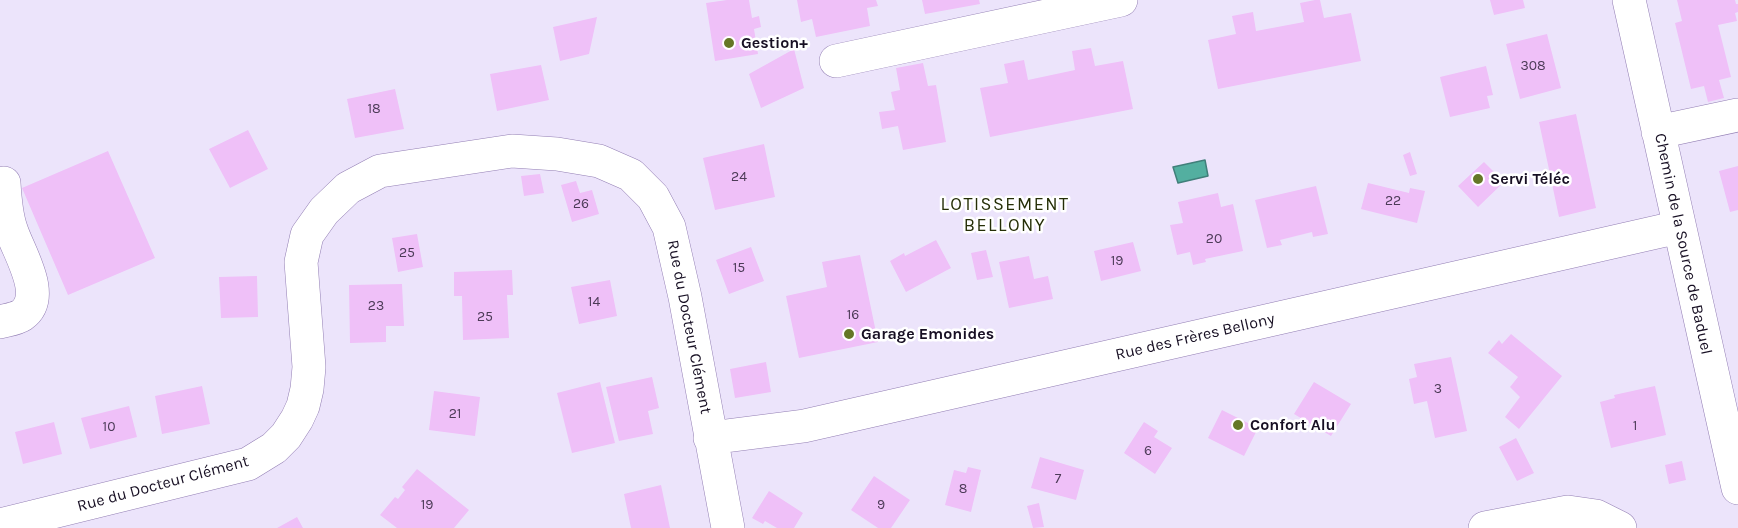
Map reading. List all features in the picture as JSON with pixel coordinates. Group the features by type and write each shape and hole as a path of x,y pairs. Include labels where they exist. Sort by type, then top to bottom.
{"street":[{"path":"836,61 1121,0"},
{"name":"Chemin de la Source de Baduel","path":"1629,0 1679,227 1733,444 1738,489"},
{"path":"1658,132 1738,115"},
{"name":"Rue du Docteur Clément","path":"0,525 248,464 274,448 286,436 297,419 307,389 309,367 301,262 307,235 324,211 348,188 380,171 512,151 557,154 599,162 632,175 653,197 669,227 685,297 728,528"},
{"path":"0,322 22,315 32,298 32,283 11,229 4,183"},
{"name":"Rue des Frères Bellony","path":"710,438 804,426 1679,227"},
{"path":"1485,528 1568,512 1596,516 1620,528"}],"shaded area":[{"path":"1205,160 1208,176 1178,183 1173,167"}],"building":[{"path":"749,0 752,18 759,16 761,27 754,29 758,54 715,61 706,3"},
{"path":"797,0 876,0 878,6 867,8 870,26 816,37 812,19 801,22"},
{"path":"922,0 979,0 980,4 925,14"},
{"path":"1320,0 1324,18 1351,13 1361,61 1218,89 1208,40 1236,34 1232,16 1253,12 1256,31 1304,22 1300,3"},
{"path":"1490,0 1523,0 1525,8 1494,15"},
{"path":"1677,0 1735,0 1738,4 1738,12 1735,13 1737,21 1718,25 1731,77 1719,80 1724,98 1708,102 1704,86 1691,89 1675,23 1682,21"},
{"path":"597,17 589,54 560,61 553,27"},
{"path":"1547,34 1561,88 1520,99 1506,44"},
{"path":"1091,48 1095,66 1123,61 1133,109 990,137 980,88 1008,83 1004,64 1024,60 1028,80 1075,70 1072,51"},
{"path":"794,49 804,88 761,108 749,74"},
{"path":"923,63 928,86 936,85 946,142 903,150 898,126 882,129 879,112 895,110 891,92 900,90 896,68"},
{"path":"541,65 549,100 497,111 490,74"},
{"path":"1486,66 1493,95 1487,96 1490,108 1450,117 1440,77"},
{"path":"395,89 404,129 355,138 347,99"},
{"path":"1576,114 1596,208 1559,217 1539,122"},
{"path":"248,130 268,169 230,188 209,149"},
{"path":"764,144 775,197 715,210 703,158"},
{"path":"108,151 155,258 68,295 22,188"},
{"path":"1410,152 1417,174 1410,176 1403,155"},
{"path":"1484,162 1504,182 1478,207 1458,186"},
{"path":"1738,166 1738,210 1730,212 1719,171"},
{"path":"540,174 544,193 524,196 521,176"},
{"path":"576,181 580,193 592,190 599,214 572,222 561,185"},
{"path":"1368,183 1409,193 1410,188 1425,191 1417,223 1361,209"},
{"path":"1316,186 1328,234 1313,237 1312,232 1280,240 1282,245 1267,248 1255,200"},
{"path":"1218,193 1221,207 1233,204 1243,251 1205,259 1206,262 1193,265 1190,252 1177,255 1170,225 1183,223 1178,202"},
{"path":"417,234 423,267 398,272 392,238"},
{"path":"936,240 951,268 906,292 890,261"},
{"path":"1133,242 1141,271 1101,281 1094,251"},
{"path":"751,247 764,281 729,294 716,260"},
{"path":"986,250 993,277 977,280 971,253"},
{"path":"860,255 878,342 799,358 786,296 827,287 822,262"},
{"path":"1029,256 1034,279 1048,276 1053,299 1009,308 999,262"},
{"path":"512,270 513,295 507,295 509,338 463,340 462,296 454,296 454,272"},
{"path":"257,276 258,317 221,318 219,277"},
{"path":"610,280 617,316 579,324 571,287"},
{"path":"402,284 404,326 386,326 386,342 350,343 349,285"},
{"path":"1511,334 1562,376 1519,429 1505,417 1520,397 1510,387 1518,377 1488,353 1499,340 1502,344"},
{"path":"1451,357 1467,431 1435,438 1427,401 1414,404 1409,379 1417,377 1414,364"},
{"path":"766,362 771,392 735,398 730,369"},
{"path":"652,377 659,408 648,411 653,434 619,441 606,387"},
{"path":"600,382 615,443 572,453 557,393"},
{"path":"1314,382 1351,404 1331,436 1294,414"},
{"path":"202,386 210,424 162,434 155,396"},
{"path":"1655,386 1666,435 1611,448 1600,402 1615,398 1614,395"},
{"path":"434,391 480,397 475,436 429,430"},
{"path":"129,406 137,437 90,449 81,418"},
{"path":"1222,410 1258,428 1244,456 1208,438"},
{"path":"54,422 62,454 23,464 15,432"},
{"path":"1144,422 1158,431 1154,437 1172,448 1155,474 1124,453"},
{"path":"1516,438 1534,473 1517,481 1499,447"},
{"path":"1040,457 1084,470 1076,500 1031,488"},
{"path":"1682,461 1686,480 1669,484 1665,465"},
{"path":"968,467 981,470 971,512 945,505 954,470 966,473"},
{"path":"417,469 469,510 454,528 397,528 380,515 395,497 398,499 405,490 402,487"},
{"path":"874,476 910,500 891,528 878,528 851,510"},
{"path":"661,485 670,528 631,528 624,494"},
{"path":"769,491 803,513 794,528 777,528 765,521 763,524 752,518"},
{"path":"1039,503 1044,527 1033,528 1027,506"},
{"path":"297,517 303,528 277,528"}],"place":[{"name":"Gestion+","path":"729,43"},
{"name":"Servi Téléc","path":"1478,179"},
{"name":"Garage Emonides","path":"849,334"},
{"name":"Confort Alu","path":"1238,425"}],"district":[{"name":"LOTISSEMENT BELLONY","path":"1005,215"}]}
